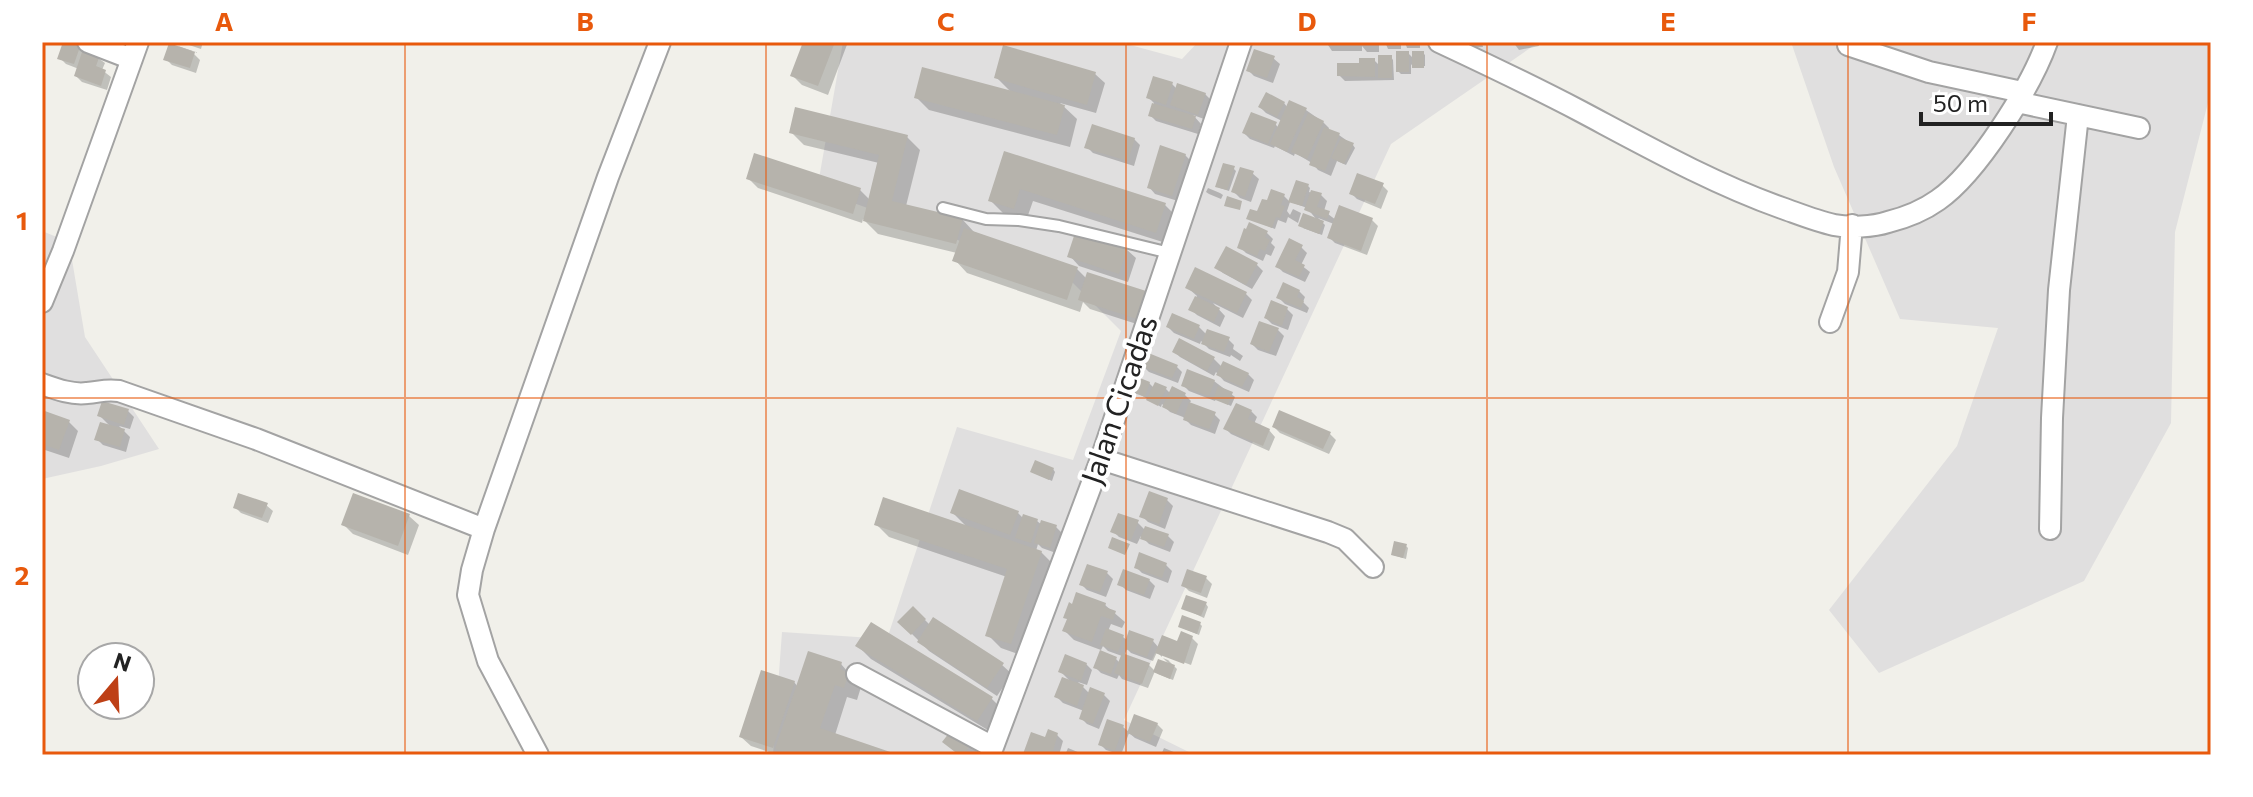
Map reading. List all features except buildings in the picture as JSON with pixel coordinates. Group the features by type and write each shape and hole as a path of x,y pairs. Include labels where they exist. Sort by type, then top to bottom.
{"street":[{"path":"42,302 135,50 88,42"},
{"path":"538,755 488,661 468,595 472,570 608,177 660,42"},
{"name":"Jalan Cicadas","path":"992,751 1101,459 1241,42"},
{"path":"1439,42 1749,196 1836,225 1886,223 1938,200 1972,168 2019,97 2047,42"},
{"path":"1848,45 2078,115 2139,128"},
{"path":"2050,529 2059,290 2078,115"},
{"path":"1830,322 1848,272 1852,225"},
{"path":"42,384 86,394 103,389 119,391 256,439 484,529"},
{"path":"1101,459 1328,532 1345,539 1373,567"},
{"path":"857,674 992,751"}],"lane":[{"path":"943,208 986,219 1059,226 1170,253"}],"shaded area":[{"path":"843,42 1119,42 1182,59 1198,42 1539,42 1391,144 1124,720 1195,755 773,755 782,632 887,639 957,427 1073,460 1121,331 1070,280 817,190"},
{"path":"1791,42 2211,42 2211,91 2175,232 2171,423 2084,581 1879,673 1829,610 1957,446 1998,328 1900,319 1834,167"},
{"path":"42,231 69,242 85,337 159,449 42,479"}]}
